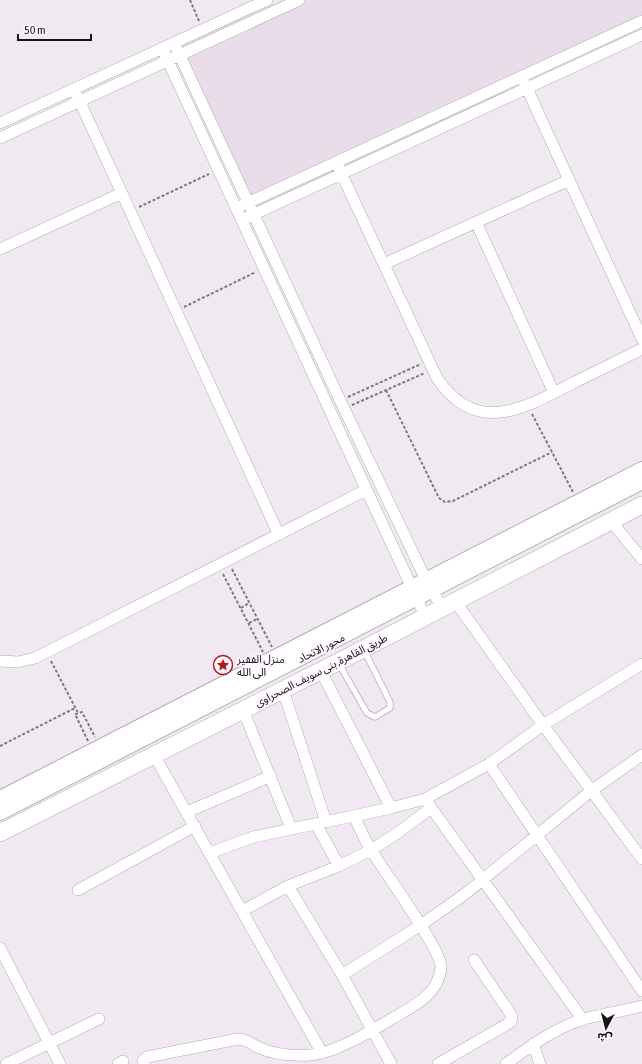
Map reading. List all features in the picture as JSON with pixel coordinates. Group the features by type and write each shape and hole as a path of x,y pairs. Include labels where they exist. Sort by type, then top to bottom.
{"main road":[{"name":"طريق القاهرة, بنى سويف الصحراوى","path":"0,834 321,671 642,505"}],"street":[{"path":"0,123 267,0"},
{"path":"0,138 299,0"},
{"path":"236,208 642,21"},
{"path":"242,220 642,35"},
{"path":"174,43 342,405 430,586 449,604 543,725 591,790 638,847 642,859"},
{"path":"162,48 425,616"},
{"path":"522,77 642,339"},
{"path":"74,88 279,535"},
{"path":"336,162 431,365 449,393 472,408 500,413 528,406 642,348"},
{"path":"384,264 569,180"},
{"path":"0,249 122,193"},
{"path":"476,222 554,393"},
{"name":"محور الاتحاد","path":"430,586 578,502 642,468"},
{"name":"محور الاتحاد","path":"0,798 273,659 430,586 642,482"},
{"path":"0,661 26,661 46,653 366,490"},
{"path":"611,521 642,559"},
{"name":"محور الاتحاد","path":"0,813 415,593"},
{"path":"242,911 288,886 339,866 371,850 396,834 428,804 489,764 543,725 642,664"},
{"path":"321,671 391,808"},
{"path":"283,690 321,823 339,866"},
{"path":"243,710 291,828"},
{"path":"154,755 322,1053"},
{"path":"342,974 421,925 482,881 591,790 642,756"},
{"path":"489,764 642,990"},
{"path":"187,812 271,776"},
{"path":"210,853 253,837 291,828 391,808 428,804"},
{"path":"428,804 583,1020"},
{"path":"144,1064 143,1061 147,1057 238,1039 245,1039 259,1048 294,1056 322,1053 374,1029 423,1001 431,993 438,980 441,962 421,925 371,850 354,816"},
{"path":"78,890 195,826"},
{"path":"288,886 374,1029 391,1064"},
{"path":"0,948 60,1064"},
{"path":"438,1064 511,1022 512,1020 512,1016 474,960"},
{"path":"506,1064 533,1044 583,1020 642,1006"},
{"path":"6,1064 99,1020"},
{"path":"533,1044 540,1064"}],"lane":[{"path":"338,662 367,713 375,716 387,711 390,708 390,702 363,649"}],"path":[{"path":"190,0 203,29"},
{"path":"130,211 218,169"},
{"path":"176,311 264,268"},
{"path":"342,405 431,365"},
{"path":"342,405 386,390 431,365"},
{"path":"386,390 439,498 442,500 453,501 552,452"},
{"path":"528,406 578,502"},
{"path":"224,563 249,603 273,659"},
{"path":"224,563 248,623 273,659"},
{"path":"241,608 249,603"},
{"path":"248,623 257,619"},
{"path":"46,653 78,713"},
{"path":"0,746 75,708"},
{"path":"78,713 82,712 97,749"},
{"path":"78,713 75,714 75,716 97,749"}],"shaded area":[{"path":"281,0 642,0 642,28 246,211 171,50"}],"place":[{"name":"منزل الفقير الى الله","path":"223,665"}]}
